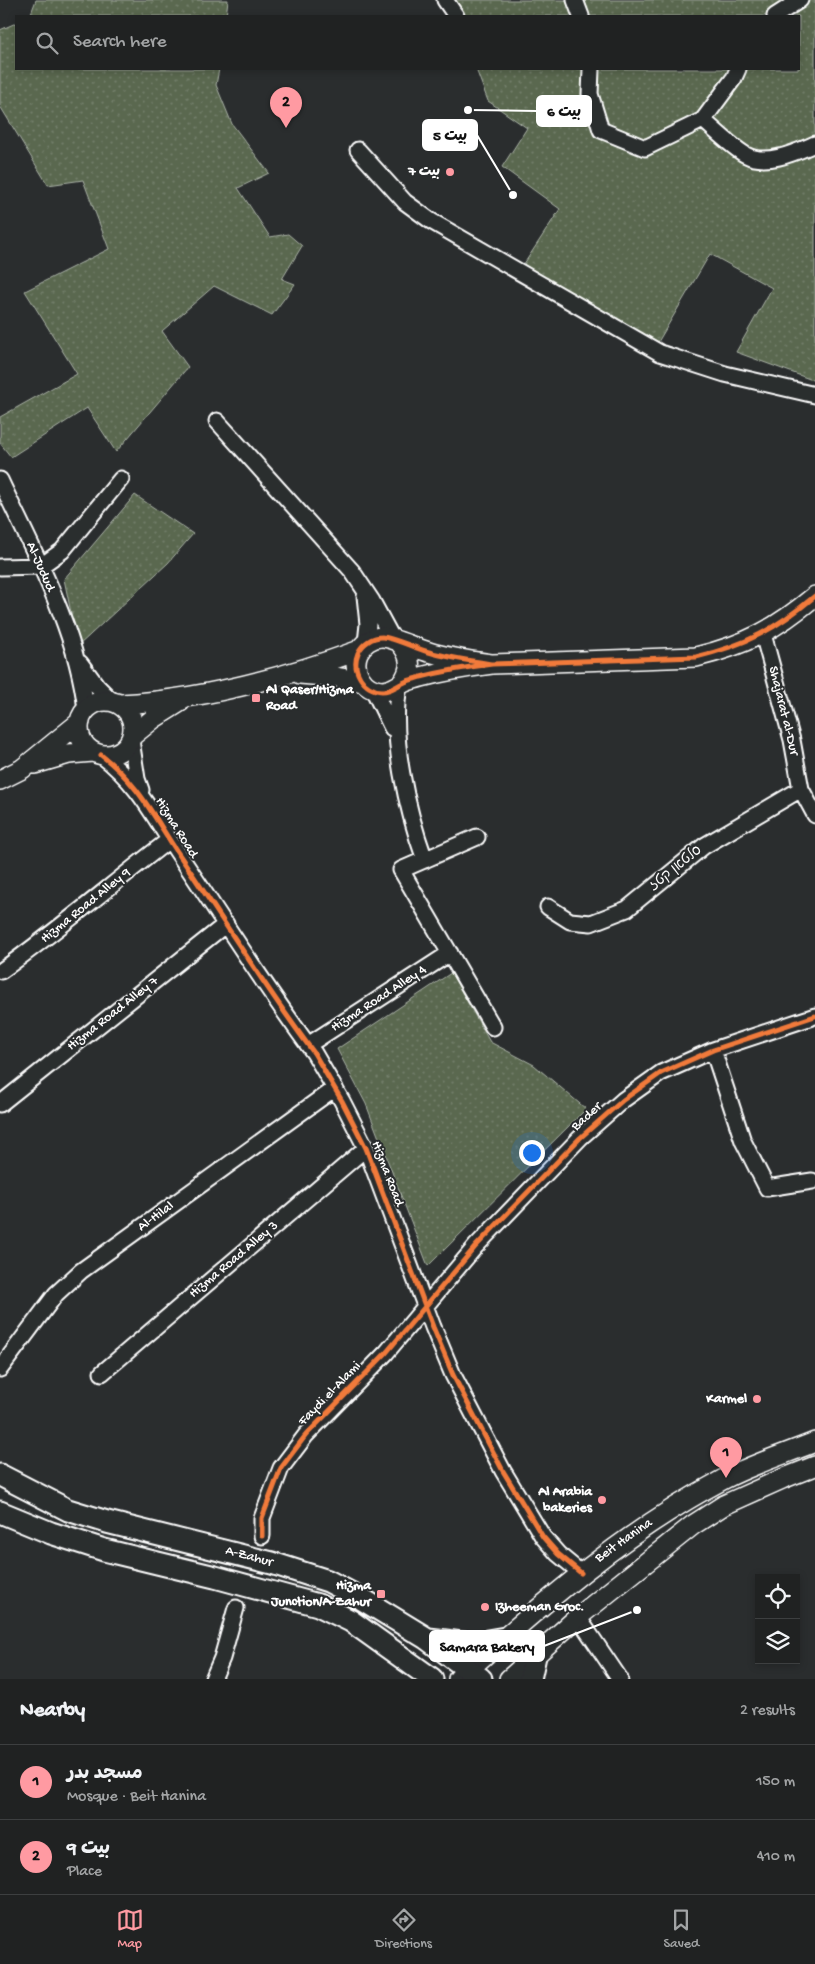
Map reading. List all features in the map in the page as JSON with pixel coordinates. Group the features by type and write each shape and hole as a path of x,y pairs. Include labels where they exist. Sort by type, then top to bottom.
{"main road":[{"name":"A-Zahur","path":"0,1475 68,1510 108,1522 272,1563 328,1581 362,1599 426,1638 469,1676"},
{"name":"A-Zahur","path":"0,1512 52,1533 104,1550 215,1576 318,1605 351,1621 432,1679"},
{"path":"426,1638 470,1644 505,1638"},
{"path":"400,1655 412,1679"},
{"path":"530,1679 535,1656"}],"street":[{"path":"445,0 455,15"},
{"path":"574,0 581,15"},
{"path":"777,15 800,0"},
{"path":"591,70 590,94 602,130 645,148 703,120 734,78 738,70"},
{"path":"703,120 747,155 767,159 791,154 815,144"},
{"path":"358,150 405,202 431,221 660,353 725,374 815,395"},
{"path":"217,421 352,571 396,641 406,650 410,667 407,676 400,684 396,715 397,739 410,811 425,860"},
{"path":"0,567 41,566 62,552 121,479"},
{"name":"Al-Judud","path":"0,480 41,566 75,655 82,682 83,716"},
{"path":"362,585 368,608 363,646 356,658 358,675 387,714 397,739"},
{"path":"289,674 336,677 387,691 400,684 448,671 492,664 696,657 728,649 763,634 815,596"},
{"name":"Shajarat al-Dur","path":"763,634 792,740 800,789 815,815"},
{"path":"0,780 22,768 98,702 146,703 190,697 289,674 363,646 374,638 383,637 430,652 492,664"},
{"name":"Al-Judud","path":"75,655 92,679 116,703"},
{"path":"22,768 69,754 97,753 110,755 118,752 153,719 190,697"},
{"path":"116,703 130,715 132,722 131,738"},
{"path":"83,716 81,739 97,753"},
{"name":"Hizma Road","path":"131,738 137,779 144,798"},
{"name":"Hizma Road","path":"97,753 131,781 144,798 335,1088 366,1148 425,1306 454,1375 503,1471 543,1537 558,1554 581,1573"},
{"name":"סלטאן קטז","path":"548,907 570,921 592,924 627,909 704,846 800,789"},
{"path":"477,837 401,870 493,1027"},
{"name":"Hizma Road Alley 9","path":"1,971 51,935 113,883 170,840"},
{"name":"Hizma Road Alley 7","path":"0,1104 226,924"},
{"name":"Hizma Road Alley 4","path":"308,1045 450,953"},
{"name":"Bader","path":"425,1306 476,1246 580,1138 622,1100 661,1073 714,1050 815,1016"},
{"path":"714,1050 743,1141 767,1188 812,1180"},
{"name":"Al-Hilal","path":"0,1368 56,1294 81,1271 335,1088"},
{"name":"Hizma Road Alley 3","path":"102,1373 366,1148"},
{"name":"Faydi el-Alami","path":"262,1536 262,1518 281,1468 306,1435 386,1353 425,1306"},
{"name":"Beit Hanina","path":"469,1676 505,1638 581,1573 664,1514 726,1478 815,1442"},
{"name":"Beit Hanina","path":"509,1679 578,1617 693,1525 724,1505 782,1478 815,1466"},
{"path":"213,1679 222,1658 236,1608"},
{"path":"578,1617 620,1679"}],"green space":[{"path":"36,0 228,0 226,15 30,15"},
{"path":"449,0 815,0 815,381 736,352 772,288 710,254 658,342 522,267 560,209 502,167 527,128 488,101 476,70 800,70 800,15 455,15"},
{"path":"15,23 15,70 219,70 216,85 232,124 269,173 238,188 270,237 288,234 302,246 282,279 295,284 272,315 214,286 162,331 188,367 116,452 87,408 11,457 0,443 0,417 77,374 25,291 109,249 83,180 48,185 0,106 0,30"},
{"path":"135,495 193,534 168,563 78,646 64,579"},
{"path":"451,973 490,1042 534,1065 586,1109 428,1266 366,1104 337,1049"}],"cycle path":[{"path":"492,664 437,654 382,637 371,640 362,647 356,659 356,666 364,683 375,690 385,691 409,680 456,669 492,664 696,657 730,647 760,634 787,618 815,596"},
{"path":"101,755 126,778 145,802 262,980 314,1053 342,1101 366,1148 453,1375 503,1471 543,1537 558,1554 581,1573"},
{"path":"262,1536 262,1518 281,1468 306,1435 386,1353 476,1246 580,1138 623,1100 661,1073 713,1050 815,1016"}],"place":[{"name":"بيت 6","path":"468,110"},
{"name":"بيت 9","path":"286,128"},
{"name":"بيت 7","path":"450,172"},
{"name":"بيت 5","path":"513,195"},
{"name":"Al Qaser/Hizma Road","path":"256,698"},
{"name":"Karmel","path":"757,1399"},
{"name":"مسجد بدر","path":"726,1478"},
{"name":"Al Arabia bakeries","path":"602,1500"},
{"name":"Hizma Junction/A-Zahur","path":"381,1594"},
{"name":"Izheeman Groc.","path":"485,1607"},
{"name":"Samara Bakery","path":"637,1610"}]}
